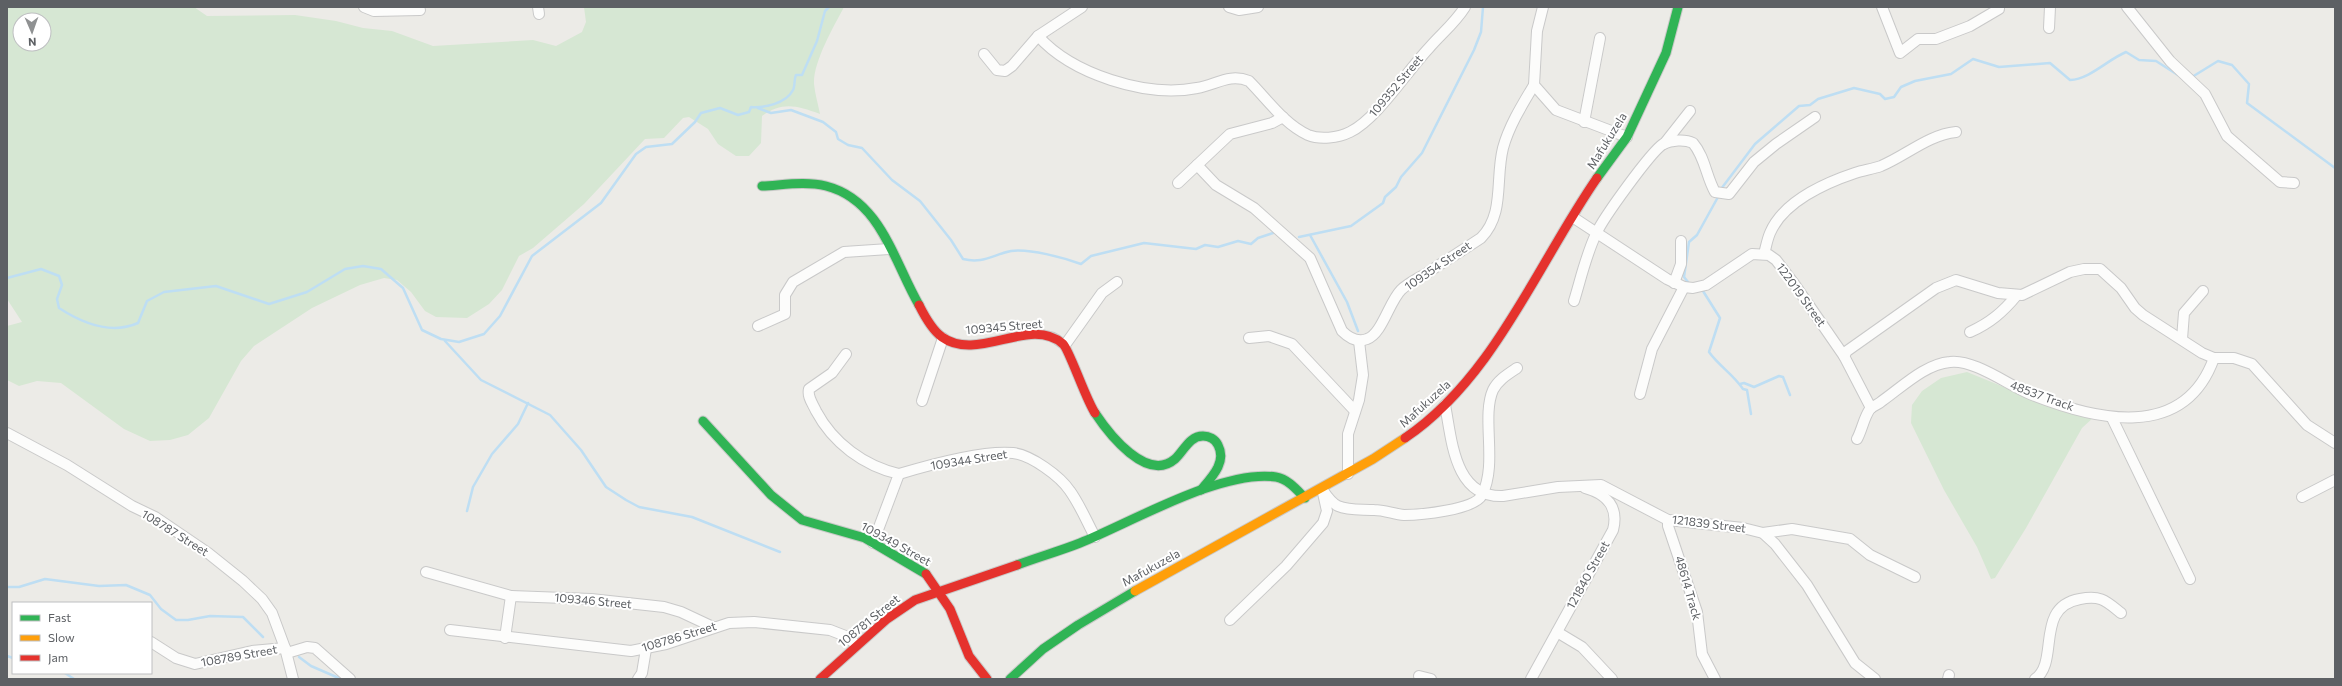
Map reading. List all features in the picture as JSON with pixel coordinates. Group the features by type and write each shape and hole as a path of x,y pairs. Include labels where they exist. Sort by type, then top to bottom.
{"street":[{"path":"364,7 374,11 420,10"},
{"path":"984,54 997,70 1005,71 1012,66 1038,36 1082,7"},
{"path":"1229,7 1239,10 1258,7"},
{"name":"109352 Street","path":"1038,36 1063,58 1132,87 1189,89 1225,79 1242,78 1250,81 1283,117 1298,129 1318,137 1349,132 1371,117 1429,47 1458,18 1465,7"},
{"path":"1543,7 1537,31 1534,85 1556,110 1584,122 1627,137"},
{"name":"Mafukuzela","path":"1010,679 1044,649 1102,610 1348,474 1410,434 1445,405 1485,357 1574,218 1596,180 1627,137 1666,53 1678,7"},
{"path":"1882,7 1900,53 1918,39 1936,39 1970,26 1999,10 2000,7"},
{"path":"2049,28 2050,7"},
{"path":"2127,7 2170,61 2204,94 2227,136 2280,182 2294,183"},
{"path":"1584,122 1600,38"},
{"name":"109354 Street","path":"1359,341 1368,339 1374,335 1390,305 1402,290 1481,238 1490,229 1495,217 1503,150 1508,134 1534,85"},
{"path":"1574,301 1586,257 1596,233 1647,161 1664,144 1690,111"},
{"path":"1664,144 1682,140 1693,143 1702,156 1710,183 1716,192 1729,194 1754,162 1815,116"},
{"path":"1178,183 1230,134 1272,123 1283,117"},
{"path":"1764,254 1770,233 1776,222 1809,192 1856,173 1881,166 1942,133 1956,132"},
{"path":"1197,165 1216,185 1254,208 1310,258 1342,331 1351,339 1359,341 1363,375 1359,400 1348,434 1348,474"},
{"path":"762,186 814,184 828,186 847,193 875,219 914,300 928,321 943,338 922,401"},
{"path":"1574,218 1684,287 1652,350 1640,394"},
{"path":"1674,282 1681,264 1681,241"},
{"path":"758,326 784,314 785,295 793,282 836,256 844,252 889,249"},
{"name":"122019 Street","path":"1684,287 1694,288 1706,284 1752,254 1764,254 1776,260 1844,356 1871,408"},
{"path":"1844,356 1847,351 1925,295 1952,280 1963,280 1998,293 2017,295 2028,292 2070,272 2084,268 2100,269 2121,288 2135,308 2143,315 2208,356 2214,358 2234,358 2252,364 2307,425 2335,443"},
{"path":"1117,282 1102,293 1065,345 1093,411 1138,460 1148,465 1163,465 1174,460 1190,441 1196,437 1211,438 1216,441 1220,449 1220,464 1201,490"},
{"path":"2182,339 2184,313 2203,291"},
{"path":"1970,332 1988,323 2006,309 2017,295"},
{"name":"109345 Street","path":"943,338 958,343 968,344 1043,334 1053,336 1065,345"},
{"path":"1249,338 1269,336 1292,344 1355,411"},
{"path":"846,354 832,373 809,389 811,402 828,431 841,445 875,466 899,474 873,543"},
{"name":"48537 Track","path":"1856,439 1871,408 1931,367 1950,361 1978,368 2031,394 2112,418 2139,418 2153,415 2189,397 2207,376 2214,358"},
{"path":"1322,489 1338,506 1347,509 1380,510 1403,515 1465,506 1479,498 1487,479 1490,451 1490,399 1498,383 1517,368"},
{"path":"1445,405 1457,464 1466,480 1482,493"},
{"path":"2112,418 2190,579"},
{"name":"109349 Street","path":"703,422 786,509 802,520 856,534 921,570 934,582 950,609 969,656 987,679"},
{"name":"108787 Street","path":"7,433 72,468 132,506 155,517 208,553 242,581 267,606 286,651 293,679"},
{"name":"109344 Street","path":"899,474 942,463 1002,453 1015,453 1033,461 1059,478 1070,491 1095,537"},
{"path":"939,592 1095,537 1201,490 1247,477 1278,477 1286,480 1305,498"},
{"path":"2302,496 2335,480"},
{"name":"121839 Street","path":"1482,493 1494,496 1503,496 1592,484 1608,488 1668,520 1743,528 1763,533 1775,544 1807,585 1855,663 1875,679"},
{"name":"121840 Street","path":"1531,679 1603,550 1615,523 1614,512 1607,499 1599,492 1578,486"},
{"path":"1230,620 1286,566 1323,524 1327,511 1322,489"},
{"name":"48614 Track","path":"1668,520 1668,526 1697,612 1702,654 1715,679"},
{"path":"1763,533 1792,529 1850,538 1870,555 1916,578"},
{"name":"109346 Street","path":"426,572 511,596 584,599 664,608 681,612 713,627"},
{"name":"108781 Street","path":"820,679 856,645 898,610 915,600 939,592"},
{"path":"504,638 511,596"},
{"path":"2035,679 2039,676 2044,666 2051,627 2056,615 2064,605 2075,600 2088,597 2102,598 2121,613"},
{"name":"108786 Street","path":"450,630 504,638 618,651 646,649 713,627 743,621 797,625 830,630 848,638 856,645"},
{"path":"1557,632 1582,647 1612,679"},
{"name":"108789 Street","path":"152,643 176,658 195,664 252,652 286,651 307,647 315,648 350,679"},
{"path":"638,679 642,673 646,649"},
{"path":"1419,676 1431,679"}],"green space":[{"path":"7,7 194,7 207,16 295,15 336,21 363,28 392,31 433,46 533,40 556,46 582,32 586,22 584,7 844,7 825,44 817,65 814,88 820,114 790,106 777,108 770,111 762,116 761,143 749,156 736,156 718,144 708,129 689,117 683,118 664,138 645,139 584,204 533,248 519,256 502,290 489,304 467,318 436,317 425,311 411,292 397,280 384,278 360,285 312,308 254,346 241,361 209,418 188,435 170,440 150,441 124,429 61,383 37,381 19,386 7,380 7,326 22,322 7,299"},
{"path":"1967,372 2041,402 2094,417 2082,428 2026,528 1995,578 1991,579 1977,547 1944,490 1911,423 1912,405 1922,391 1941,378"}],"waterway":[{"path":"7,278 41,269 59,276 62,285 57,299 59,308 87,323 97,326 118,328 138,323 147,301 164,292 216,286 269,304 307,292 345,269 363,266 381,269 403,288 422,330 441,339 459,342 484,334 500,316 532,256 601,203 636,154 646,147 672,144 695,122 701,113 720,108 738,115 749,112 751,107 768,106 780,102 790,95 794,89 796,75 802,75 817,41 825,11 829,7"},
{"path":"1299,237 1351,226 1383,203 1385,197 1396,187 1401,177 1422,153 1474,50 1481,32 1483,7"},
{"path":"1721,189 1755,144 1799,106 1810,105 1818,99 1854,88 1880,94 1885,99 1894,97 1901,87 1915,81 1951,74 1973,59 1999,67 2050,63 2070,80 2085,76 2126,52 2139,60 2156,61 2181,77"},
{"path":"2192,77 2218,61 2232,65 2249,84 2247,103 2335,168"},
{"path":"758,108 771,113 791,110 823,122 836,132 838,139 848,145 862,148 892,180 920,201 951,240 963,259 982,260 1018,250 1046,254 1081,264 1091,256 1144,243 1196,249 1205,245 1218,247 1238,241 1251,244 1258,238 1273,233"},
{"path":"1688,282 1684,277 1689,242 1697,235 1718,197"},
{"path":"1310,235 1347,302 1358,331"},
{"path":"1703,291 1720,318 1709,352 1743,389 1747,390 1751,414"},
{"path":"445,341 481,380 550,415 581,450 606,487 626,500 639,507 692,517 780,552"},
{"path":"1740,384 1744,383 1754,387 1779,376 1783,377 1790,395"},
{"path":"467,511 473,487 492,454 518,424 528,403"},
{"path":"7,587 19,587 45,579 99,586 126,585 150,595 161,609 176,620 188,620 210,616 243,617 263,637"},
{"path":"7,656 12,658"},
{"path":"299,657 311,666 341,679"},
{"path":"66,674 74,679"}],"traffic: fast":[{"path":"1597,178 1627,137 1666,53 1678,7"},
{"path":"762,186 794,184 826,186 845,193 860,204 873,218 884,235 919,305"},
{"path":"1095,413 1109,432 1130,453 1141,461 1153,465 1164,465 1175,459 1194,438 1203,436 1210,437 1217,443 1221,457 1214,475 1201,490"},
{"path":"703,421 771,495 802,520 865,538 926,574"},
{"path":"1017,565 1065,549 1177,499 1230,481 1254,477 1276,477 1288,482 1305,498"},
{"path":"1010,679 1043,649 1078,625 1135,591"}],"traffic: slow":[{"path":"1135,591 1373,459 1405,438"}],"traffic: jam":[{"path":"1405,438 1436,413 1464,384 1489,352 1534,282 1575,211 1597,178"},
{"path":"919,305 926,319 935,331 942,337 956,344 971,345 987,343 1035,334 1050,336 1063,344 1066,348 1091,407 1095,413"},
{"path":"820,679 887,619 915,600 1017,565"},
{"path":"926,574 950,609 969,656 987,679"}]}
